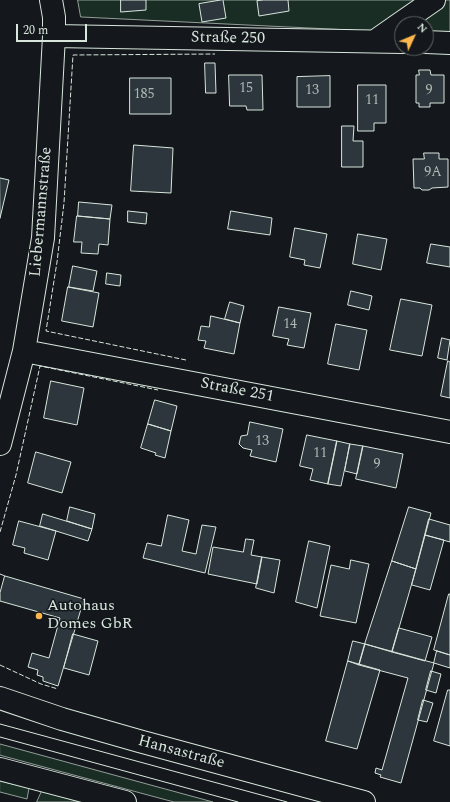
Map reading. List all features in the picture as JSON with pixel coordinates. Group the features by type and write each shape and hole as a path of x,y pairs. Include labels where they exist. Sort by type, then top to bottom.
{"street":[{"name":"Liebermannstraße","path":"0,444 24,351 43,238 54,36 54,17 51,0"},
{"path":"376,41 434,0"},
{"name":"Straße 250","path":"54,36 394,42"},
{"path":"434,42 450,43"},
{"name":"Straße 251","path":"24,351 450,432"},
{"name":"Hansastraße","path":"0,698 62,719 139,741 364,802"},
{"path":"0,769 125,802"}],"green space":[{"path":"78,0 450,0 450,36 434,36 434,16 394,16 394,35 351,30 81,17"},
{"path":"0,744 213,802 174,802 3,756 0,755"},
{"path":"0,781 29,788 27,799 0,792"},
{"path":"42,791 81,802 37,802"}],"building":[{"path":"121,0 146,0 146,10 121,12"},
{"path":"223,0 226,18 202,22 199,4"},
{"path":"288,0 289,11 259,16 257,1"},
{"path":"205,63 215,63 216,93 206,93"},
{"path":"419,70 430,70 431,75 444,75 444,103 430,103 430,107 419,107 419,103 416,103 416,75 419,75"},
{"path":"229,75 262,75 263,110 247,110 246,106 230,106"},
{"path":"330,76 330,107 297,107 297,77"},
{"path":"130,78 171,78 171,114 130,114"},
{"path":"358,85 386,85 386,123 374,123 374,131 358,131"},
{"path":"342,126 354,126 353,141 363,141 363,167 342,167"},
{"path":"134,145 173,148 171,193 131,191"},
{"path":"424,153 439,153 439,159 448,159 448,187 432,188 429,190 414,188 413,159 424,159"},
{"path":"0,178 9,180 0,218"},
{"path":"79,202 112,205 110,219 78,216"},
{"path":"128,211 147,213 146,224 128,222"},
{"path":"231,211 272,218 270,235 228,229"},
{"path":"77,216 110,219 108,245 99,244 98,254 81,253 82,242 74,242"},
{"path":"295,228 327,234 320,268 304,265 305,260 290,257"},
{"path":"358,234 387,239 381,270 353,264"},
{"path":"431,244 450,247 450,267 427,263"},
{"path":"73,266 97,271 93,291 69,287"},
{"path":"107,273 121,275 120,286 106,284"},
{"path":"68,287 99,293 93,327 62,321"},
{"path":"351,291 372,296 369,310 348,305"},
{"path":"401,299 432,305 422,356 390,350"},
{"path":"230,302 244,306 240,323 225,319"},
{"path":"279,307 311,313 304,348 287,345 289,339 273,336"},
{"path":"211,316 240,323 234,354 204,348 206,341 198,340 201,326 209,327"},
{"path":"336,324 367,330 359,370 328,364"},
{"path":"442,338 450,340 447,360 438,358"},
{"path":"448,361 450,362 450,398 441,396"},
{"path":"51,381 84,388 77,425 44,418"},
{"path":"155,400 177,406 171,431 148,424"},
{"path":"250,422 283,429 276,462 250,456 252,450 243,448 239,444 241,436 247,435"},
{"path":"148,424 171,431 165,458 141,448"},
{"path":"307,435 337,441 328,484 310,480 313,469 300,466"},
{"path":"337,441 350,444 341,486 328,484"},
{"path":"350,444 363,446 357,474 345,471"},
{"path":"363,446 403,454 396,488 356,479"},
{"path":"36,452 71,462 62,493 28,483"},
{"path":"70,507 95,514 92,529 67,521"},
{"path":"409,507 431,513 416,569 392,561"},
{"path":"43,514 92,529 88,541 40,526"},
{"path":"168,515 189,520 182,551 196,554 202,525 216,527 205,573 143,558 147,543 161,546"},
{"path":"429,519 450,525 450,542 425,535"},
{"path":"19,521 56,531 48,560 24,553 25,548 13,545"},
{"path":"425,535 444,540 430,590 412,585"},
{"path":"246,539 254,540 251,555 262,557 257,584 208,574 213,547 243,552"},
{"path":"309,541 330,546 317,608 296,602"},
{"path":"262,557 280,560 274,593 256,588"},
{"path":"351,560 369,564 356,623 320,616 331,565 349,569"},
{"path":"392,561 416,569 392,652 365,644"},
{"path":"5,576 84,599 58,686 43,681 43,677 37,675 38,670 28,667 32,653 49,658 60,618 0,601 0,593"},
{"path":"450,594 450,655 434,650"},
{"path":"399,628 432,637 425,661 392,652"},
{"path":"73,634 98,641 89,675 64,668"},
{"path":"353,641 365,644 359,665 348,661"},
{"path":"365,644 434,663 401,783 380,777 381,775 375,773 376,768 382,770 408,678 359,665"},
{"path":"437,651 450,655 450,668 434,663"},
{"path":"348,661 380,670 357,749 326,741"},
{"path":"431,671 441,674 436,693 426,690"},
{"path":"448,690 450,690 450,746 434,741"},
{"path":"423,700 433,703 427,722 418,720"}],"tram line":[{"path":"0,724 287,802"},
{"path":"0,737 238,802"}],"fence":[{"path":"186,360 46,331 57,262 64,203 73,55 215,54"},
{"path":"0,532 16,475 40,366 158,390"},
{"path":"0,574 5,576"},
{"path":"0,665 41,684 58,689"}],"place":[{"name":"Autohaus Domes GbR","path":"39,616"}]}
